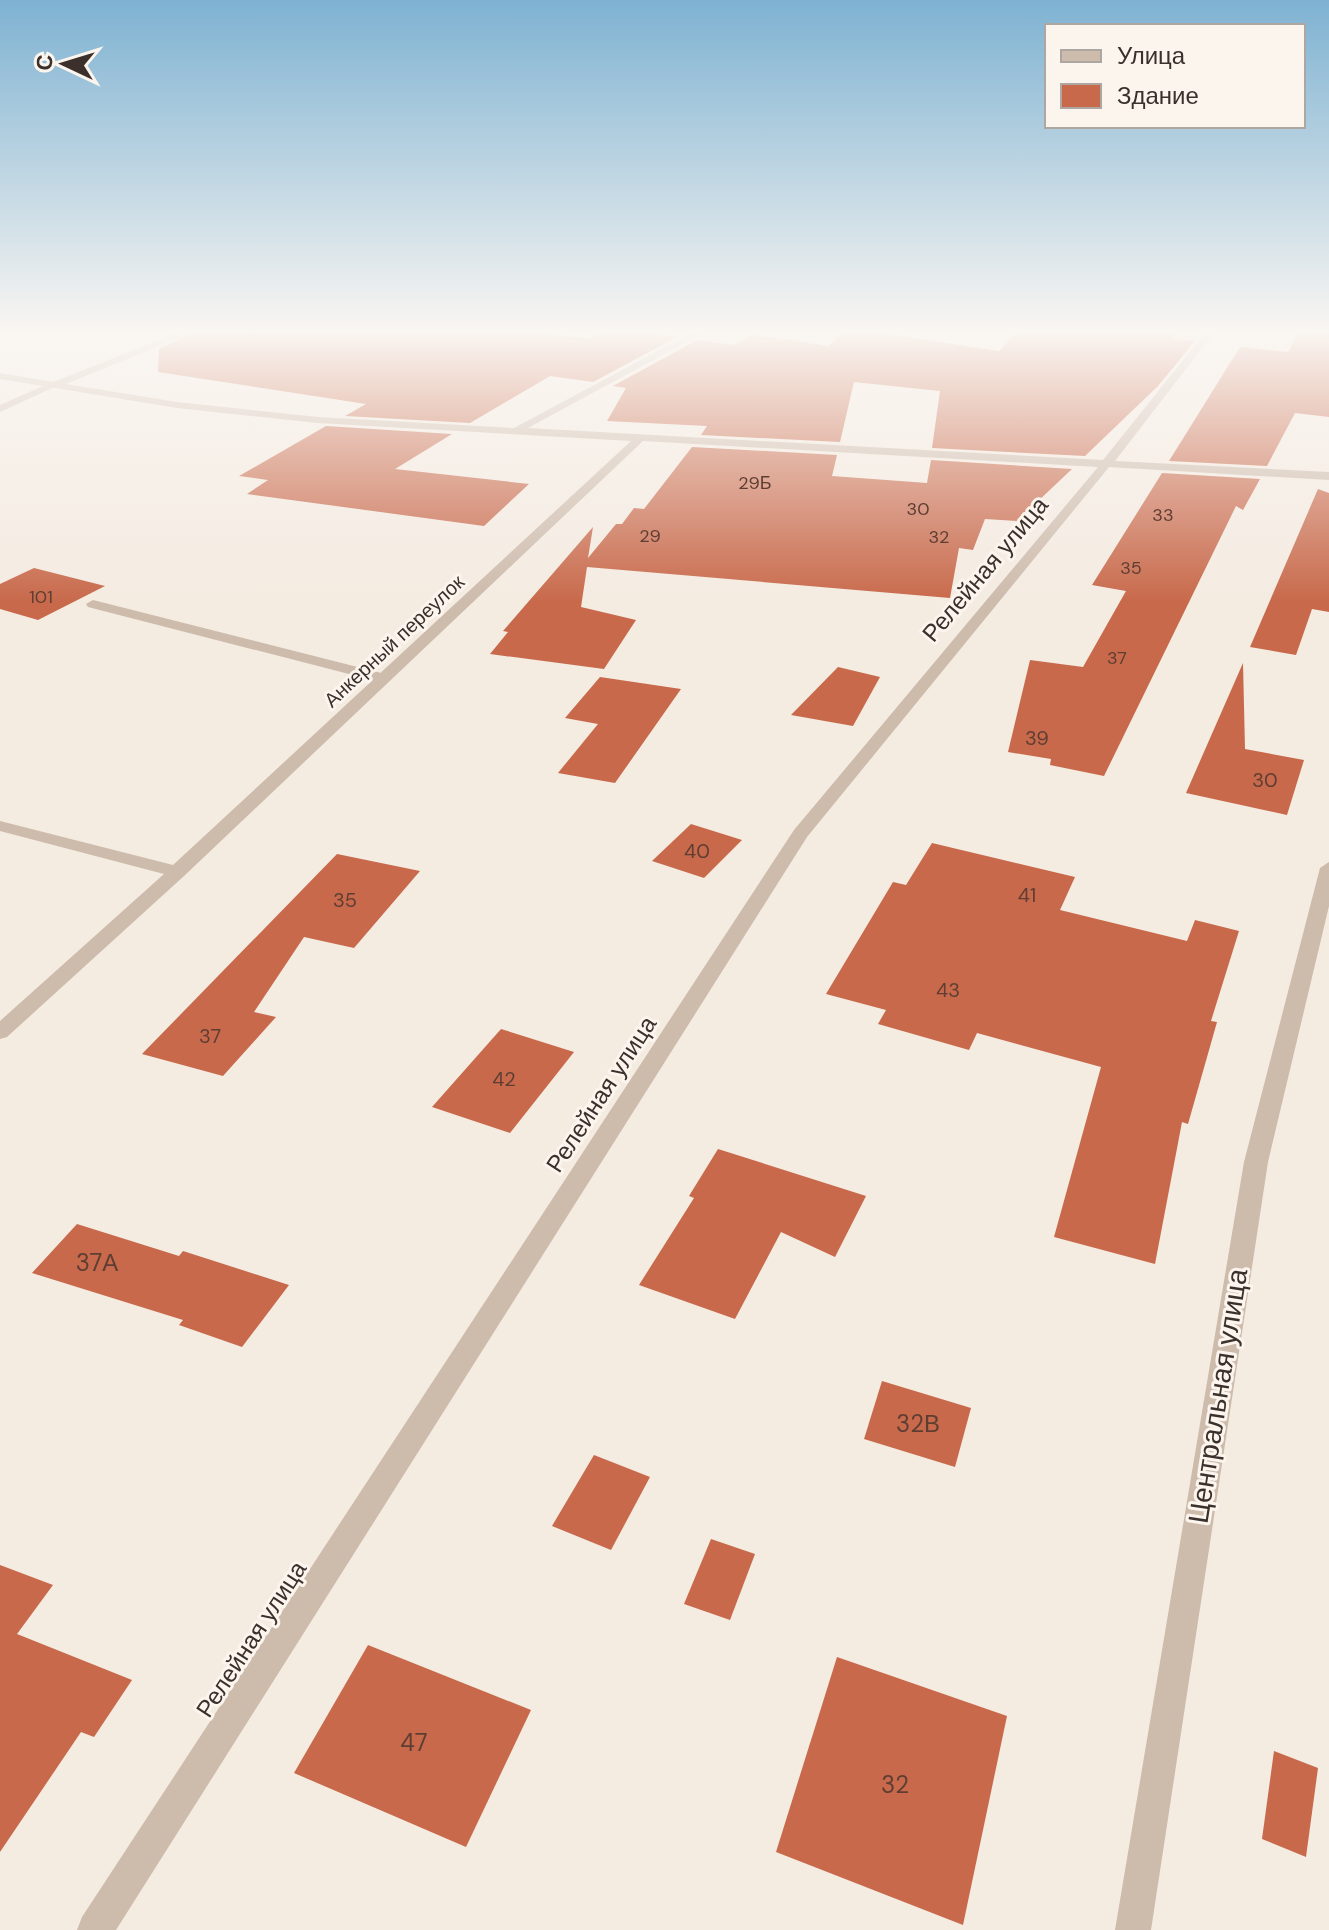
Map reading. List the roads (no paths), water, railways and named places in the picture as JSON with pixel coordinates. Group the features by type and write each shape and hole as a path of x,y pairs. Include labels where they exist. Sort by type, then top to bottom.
{"street":[{"path":"364,422 519,429 638,440 1329,476"},
{"path":"519,429 532,422"},
{"name":"Релейная улица","path":"95,1930 800,834 1139,422"},
{"name":"Анкерный переулок","path":"0,1032 177,872 638,440"},
{"path":"93,604 384,678"},
{"path":"0,826 177,872"},
{"name":"Центральная улица","path":"1133,1930 1256,1162 1329,868"}]}
